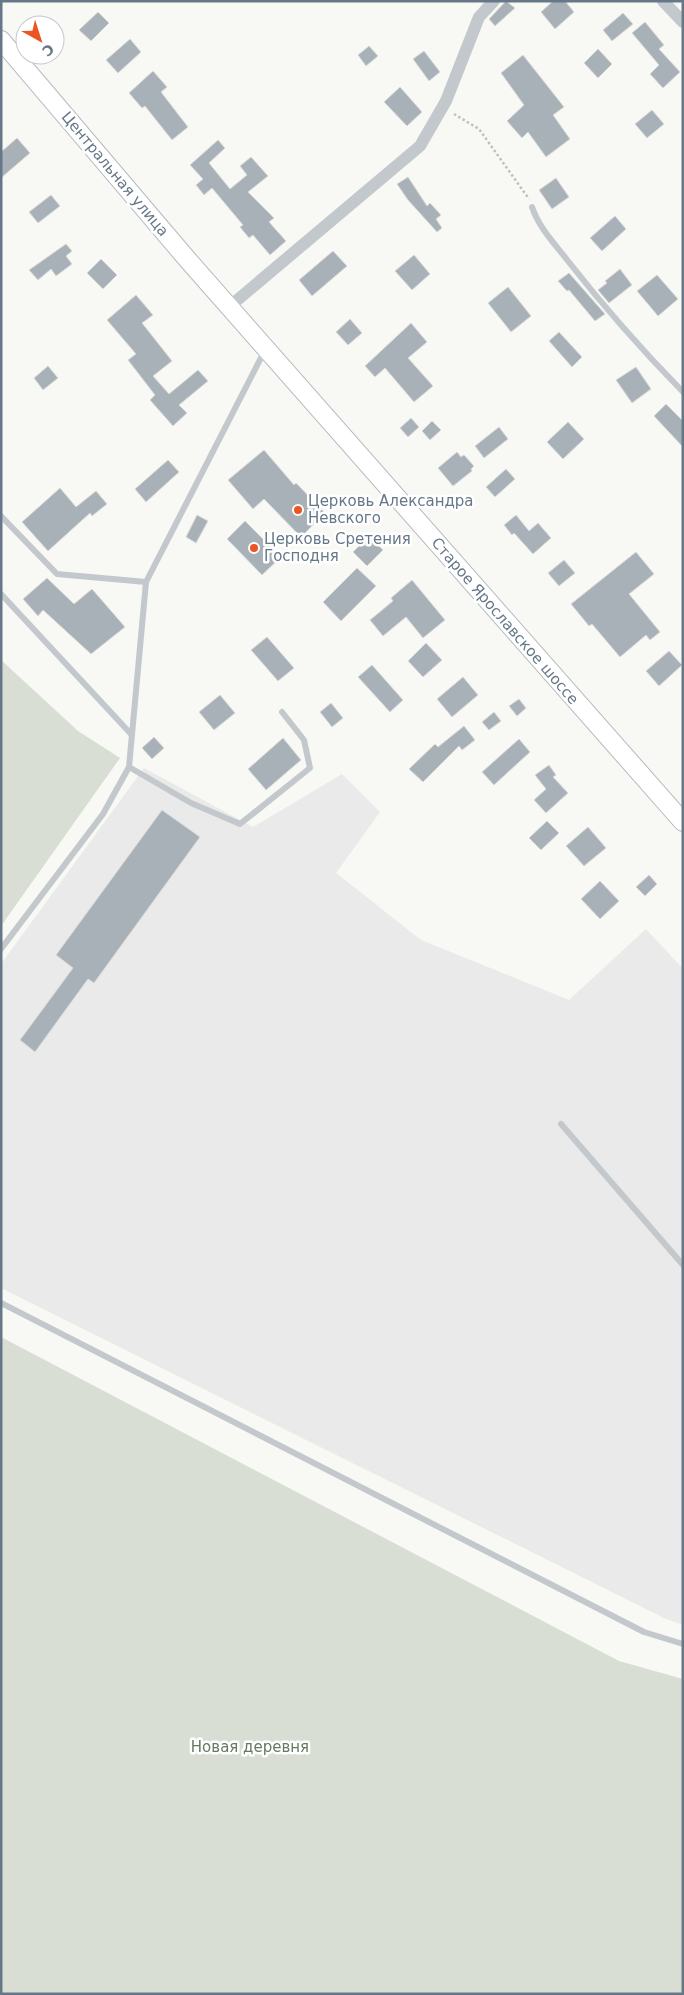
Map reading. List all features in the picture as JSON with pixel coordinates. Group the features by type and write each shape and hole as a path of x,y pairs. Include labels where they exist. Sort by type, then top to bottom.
{"main road":[{"name":"Центральная улица","path":"1,40 229,307"},
{"name":"Старое Ярославское шоссе","path":"229,307 683,822"}],"street":[{"path":"229,307 420,146 442,107 479,17 494,1"},
{"path":"663,1 683,22"}],"lane":[{"path":"532,207 536,220 588,286 639,346 683,392"},
{"path":"1,950 103,814 129,767 130,734 146,582 266,349"},
{"path":"1,516 58,574 146,582"},
{"path":"1,594 130,734"},
{"path":"129,767 191,803 240,824 310,768 304,740 282,712"},
{"path":"561,1124 683,1265"},
{"path":"1,1304 644,1632 683,1644"}],"path":[{"path":"442,107 479,129 528,196 532,207"}],"shaded area":[{"path":"144,768 253,827 342,774 380,812 336,873 421,940 569,1000 646,929 683,969 683,1625 666,1619 1,1288 1,964"}],"green space":[{"path":"1,660 78,731 120,758 1,926"},
{"name":"Новая деревня","path":"1,1337 619,1661 683,1679 683,1994 1,1994"}],"building":[{"path":"506,1 515,8 495,26 489,19"},
{"path":"553,1 565,1 574,12 555,29 541,12"},
{"path":"98,12 109,23 91,41 79,30"},
{"path":"623,13 633,24 612,41 603,30"},
{"path":"645,22 664,45 659,49 680,72 663,88 650,74 659,65 632,33"},
{"path":"130,39 141,52 118,73 106,60"},
{"path":"369,46 378,56 366,66 358,55"},
{"path":"598,49 612,64 598,78 584,63"},
{"path":"424,51 440,72 429,81 413,59"},
{"path":"523,55 564,107 553,115 570,139 546,157 528,132 522,138 507,121 524,105 501,73"},
{"path":"153,71 167,87 161,92 188,127 172,140 145,106 142,108 129,93"},
{"path":"400,87 422,112 407,126 384,102"},
{"path":"652,110 664,124 647,138 635,124"},
{"path":"17,138 30,153 1,178 1,152"},
{"path":"218,140 225,148 209,163 230,189 247,175 240,166 251,157 268,176 248,192 274,218 269,222 286,241 270,255 253,235 249,238 240,227 243,225 212,188 204,195 196,185 203,179 190,165"},
{"path":"408,177 427,206 430,203 441,215 436,219 442,228 437,232 408,200 397,184"},
{"path":"556,178 569,197 552,209 539,190"},
{"path":"51,195 60,206 38,223 29,212"},
{"path":"615,216 626,229 602,251 590,238"},
{"path":"66,244 72,251 66,256 72,264 56,276 51,269 38,280 29,270"},
{"path":"333,251 347,266 312,296 299,280"},
{"path":"414,255 430,274 412,290 395,271"},
{"path":"101,259 117,275 103,289 87,273"},
{"path":"620,269 632,285 609,303 598,290 607,283 605,281"},
{"path":"569,273 605,314 595,321 569,290 567,291 558,281"},
{"path":"657,275 678,299 658,316 637,291"},
{"path":"508,287 531,316 511,332 488,303"},
{"path":"136,295 153,315 142,323 172,361 153,376 169,394 198,370 208,381 179,405 187,413 173,426 150,400 155,395 128,360 136,354 107,320"},
{"path":"350,319 362,333 348,345 336,332"},
{"path":"411,323 427,342 408,358 433,386 414,402 385,368 375,377 365,366"},
{"path":"559,332 582,357 572,367 549,341"},
{"path":"48,366 58,378 43,390 34,378"},
{"path":"636,367 651,389 632,403 616,380"},
{"path":"666,404 683,421 683,447 654,416"},
{"path":"411,418 419,427 408,437 400,428"},
{"path":"432,421 441,430 430,440 422,431"},
{"path":"568,422 584,439 563,459 547,442"},
{"path":"499,427 508,439 484,458 475,446"},
{"path":"264,450 294,485 296,483 325,513 301,537 264,499 253,509 228,480"},
{"path":"457,452 461,457 464,455 474,466 471,469 472,471 453,486 438,468"},
{"path":"168,460 179,472 146,502 135,489"},
{"path":"506,469 515,479 495,497 486,487"},
{"path":"60,488 76,507 96,491 107,504 92,516 90,513 48,551 22,522"},
{"path":"197,515 208,521 196,543 186,537"},
{"path":"516,515 529,531 538,523 551,538 533,554 504,525"},
{"name":"Церковь Сретения Господня","path":"245,521 281,557 262,575 227,539"},
{"path":"369,536 383,550 367,566 353,552"},
{"path":"636,552 654,574 629,594 660,632 650,640 646,635 620,657 592,624 589,626 571,604"},
{"path":"564,560 575,573 559,586 548,573"},
{"path":"357,568 376,586 341,621 323,602"},
{"path":"47,578 74,604 92,589 125,627 91,654 43,610 38,616 23,599"},
{"path":"412,580 445,620 423,638 406,617 383,636 370,620 393,601 391,598"},
{"path":"267,637 294,668 278,681 251,650"},
{"path":"426,643 442,660 423,677 408,661"},
{"path":"669,651 682,665 659,686 646,671"},
{"path":"372,665 403,700 390,712 358,677"},
{"path":"463,677 478,695 452,717 437,699"},
{"path":"220,695 235,713 214,730 199,712"},
{"path":"519,699 526,708 517,716 509,706"},
{"path":"331,703 343,718 332,727 320,712"},
{"path":"494,712 501,721 489,730 482,722"},
{"path":"464,726 475,740 462,750 459,746 423,782 409,769 435,744 438,747"},
{"path":"154,737 164,748 152,759 142,748"},
{"path":"283,738 301,760 266,790 248,769"},
{"path":"519,739 530,752 494,785 482,772"},
{"path":"549,765 556,775 553,777 568,793 546,813 534,800 546,789 535,775"},
{"path":"162,810 200,837 94,983 88,979 35,1052 20,1040 73,968 56,955"},
{"path":"547,821 559,833 541,850 529,838"},
{"path":"588,827 606,848 584,866 566,846"},
{"path":"649,875 657,884 645,896 636,887"},
{"path":"600,881 619,901 600,919 581,899"}],"place":[{"name":"Церковь Александра Невского","path":"298,510"},
{"name":"Церковь Сретения Господня","path":"254,548"}]}
